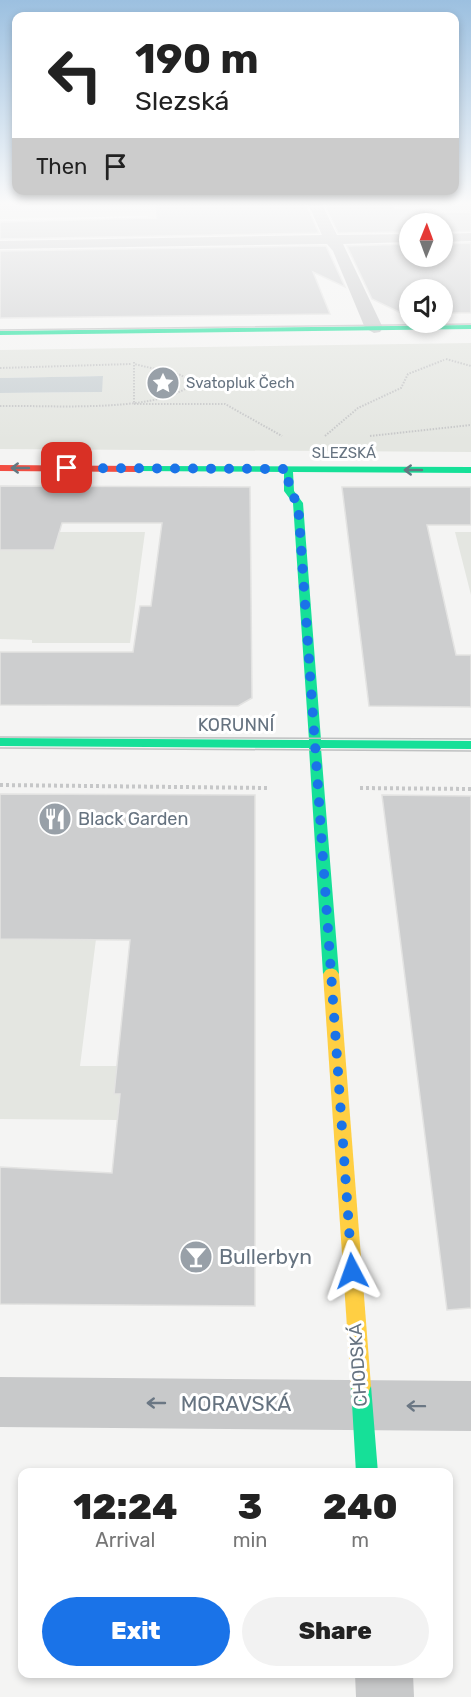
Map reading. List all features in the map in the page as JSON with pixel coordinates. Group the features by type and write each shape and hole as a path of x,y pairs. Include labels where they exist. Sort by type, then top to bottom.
{"street":[{"path":"354,283 374,328"},
{"path":"0,333 471,327"},
{"name":"SLEZSKÁ","path":"0,468 471,470"},
{"name":"CHODSKÁ","path":"288,469 289,491 298,503 367,1468"},
{"name":"KORUNNÍ","path":"0,742 471,745"},
{"name":"MORAVSKÁ","path":"0,1402 471,1406"},
{"path":"384,1678 386,1697"}],"path":[{"path":"330,440 318,442 358,408 401,388 408,374 445,359"},
{"path":"134,364 181,375 188,380 188,387 181,392 134,404 134,364"},
{"path":"0,406 225,404 288,441"},
{"path":"365,436 471,425"},
{"path":"0,785 268,788"},
{"path":"360,788 471,789"}],"shaded area":[{"path":"471,343 471,452 0,449 0,393 101,392 103,376 0,378 0,350"},
{"path":"103,376 102,392 0,393 0,378"},
{"path":"59,532 145,532 130,643 32,643 32,640 0,639 0,550 54,550"},
{"path":"455,532 471,532 471,595"},
{"path":"0,939 96,939 80,1066 118,1066 114,1094 120,1094 117,1120 0,1119"}],"building":[{"path":"0,283 318,283 330,314 0,318"},
{"path":"365,283 399,283 399,312 372,299"},
{"path":"453,283 471,283 471,313 453,313"},
{"path":"0,486 250,487 252,698 238,706 0,705 0,652 133,652 140,606 151,606 162,523 62,523 54,550 0,550"},
{"path":"342,487 471,487 471,525 427,525 456,655 471,655 471,707 369,706"},
{"path":"0,794 255,795 255,1306 0,1304 0,1167 112,1173 120,1094 114,1094 130,940 0,939"},
{"path":"382,795 471,796 471,1308 447,1310"}],"tram line":[{"path":"0,330 471,324"},
{"path":"0,737 471,739"},
{"path":"0,748 471,751"}],"traffic: fast":[{"path":"0,333 471,327"},
{"path":"138,469 471,470"},
{"path":"288,469 289,491 298,503 331,974"},
{"path":"0,742 471,745"},
{"path":"361,1386 367,1468"}],"traffic: slow":[{"path":"331,974 361,1386"}],"traffic: jam":[{"path":"0,468 138,469"}],"place":[{"name":"Svatopluk Čech","path":"163,383"},
{"name":"Black Garden","path":"55,819"},
{"name":"Bullerbyn","path":"196,1257"}],"route":[{"path":"67,468 288,469 289,491 298,503 352,1271"}]}
